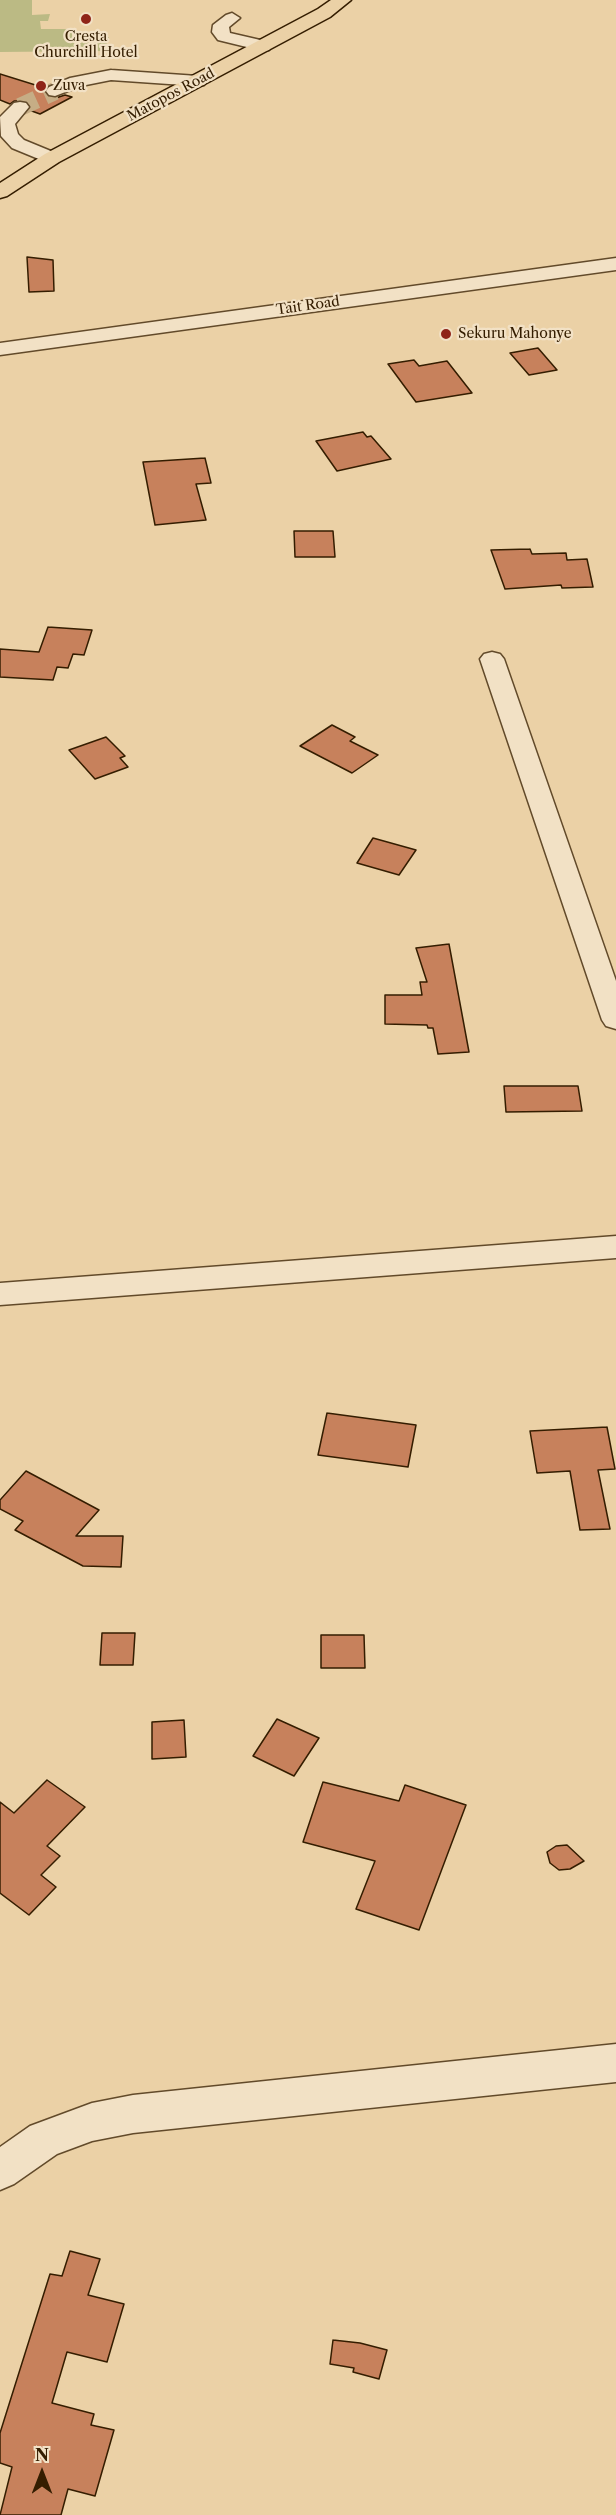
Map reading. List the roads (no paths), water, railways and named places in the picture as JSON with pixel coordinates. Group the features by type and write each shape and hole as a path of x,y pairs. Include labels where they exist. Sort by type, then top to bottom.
{"main road":[{"name":"Matopos Road","path":"0,192 52,158 324,13 342,0"}],"street":[{"path":"232,18 221,25 220,32 224,37 263,46"},
{"path":"55,92 76,82 111,75 198,81"},
{"path":"20,107 9,117 5,135 18,144 52,158"},
{"name":"Tait Road","path":"0,349 616,264"},
{"path":"492,659 616,1020"},
{"path":"0,1294 616,1247"},
{"path":"0,2170 44,2140 92,2122 133,2114 616,2063"}],"tunnel":[{"path":"20,107 55,91"}],"place":[{"name":"Cresta Churchill Hotel","path":"86,19"},
{"name":"Zuva","path":"41,86"},
{"name":"Sekuru Mahonye","path":"446,334"}]}
